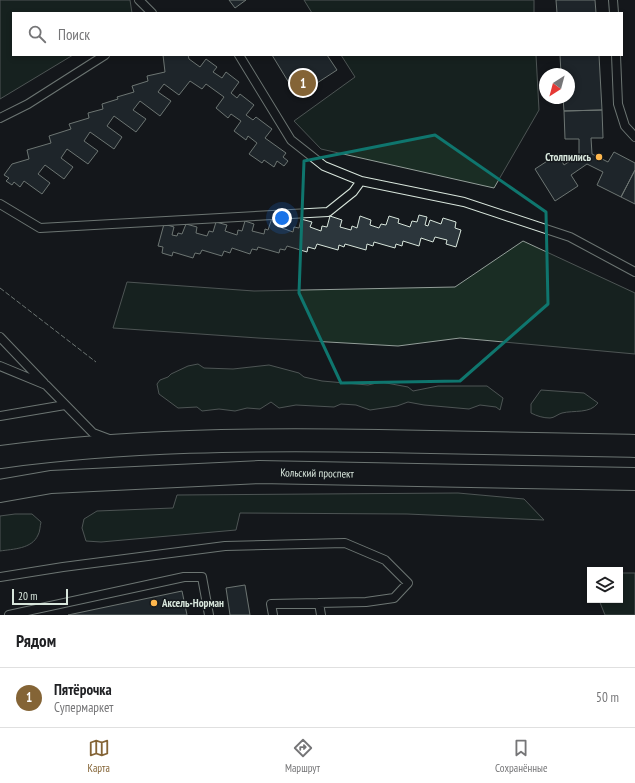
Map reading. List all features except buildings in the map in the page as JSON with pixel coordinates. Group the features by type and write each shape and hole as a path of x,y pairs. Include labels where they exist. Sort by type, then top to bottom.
{"main road":[{"path":"0,457 121,444 292,440 635,446"},
{"name":"Кольский проспект","path":"0,491 51,482 259,472 635,479"}],"lane":[{"path":"139,0 151,12"},
{"path":"613,0 614,12"},
{"path":"0,118 28,104 104,56"},
{"path":"240,56 291,140 324,166 361,181 464,202 570,237 635,272"},
{"path":"616,56 618,104 625,126 635,137"},
{"path":"0,204 40,228 328,212 353,192 361,181"},
{"path":"0,337 93,433 121,444"},
{"path":"0,366 46,385"},
{"path":"0,416 65,405"},
{"path":"0,577 63,567 224,546 345,543 385,560 408,583 394,598 366,602 271,604 273,615"},
{"path":"9,615 184,578 202,577 209,615"},
{"path":"319,603 321,615"}],"highlighted area":[{"path":"435,135 546,212 548,304 460,381 341,383 299,293 304,161"}],"green space":[{"path":"0,0 130,0 132,12 12,12 12,56 71,56 0,99"},
{"path":"304,0 534,0 534,12 311,12"},
{"path":"342,56 536,56 539,110 494,188 321,149 294,121 355,77"},
{"path":"523,241 635,293 635,354 460,338 398,346 113,328 127,282 254,291 455,287"},
{"path":"198,364 204,368 233,369 269,365 299,373 304,377 322,381 368,385 381,382 408,387 413,391 438,386 487,386 503,398 500,410 496,407 480,405 469,409 408,402 397,406 370,410 356,405 341,404 334,407 296,405 279,408 271,402 260,409 247,408 235,411 219,409 202,411 197,407 178,408 159,394 157,384 160,380 188,366"},
{"path":"541,390 584,393 598,403 591,409 562,413 552,418 542,417 531,413 531,404"},
{"path":"458,493 524,499 544,520 407,514 240,513 236,530 101,542 86,541 82,528 84,519 97,511 173,508 177,495"},
{"path":"32,514 41,522 39,534 35,540 27,546 0,551 0,516"},
{"path":"623,573 635,573 635,615 605,615 600,603 623,603"}],"fence":[{"path":"0,288 96,362"}],"place":[{"name":"Пятёрочка","path":"303,83"},
{"name":"Столпились","path":"599,157"},
{"name":"Аксель-Норман","path":"154,603"}]}
